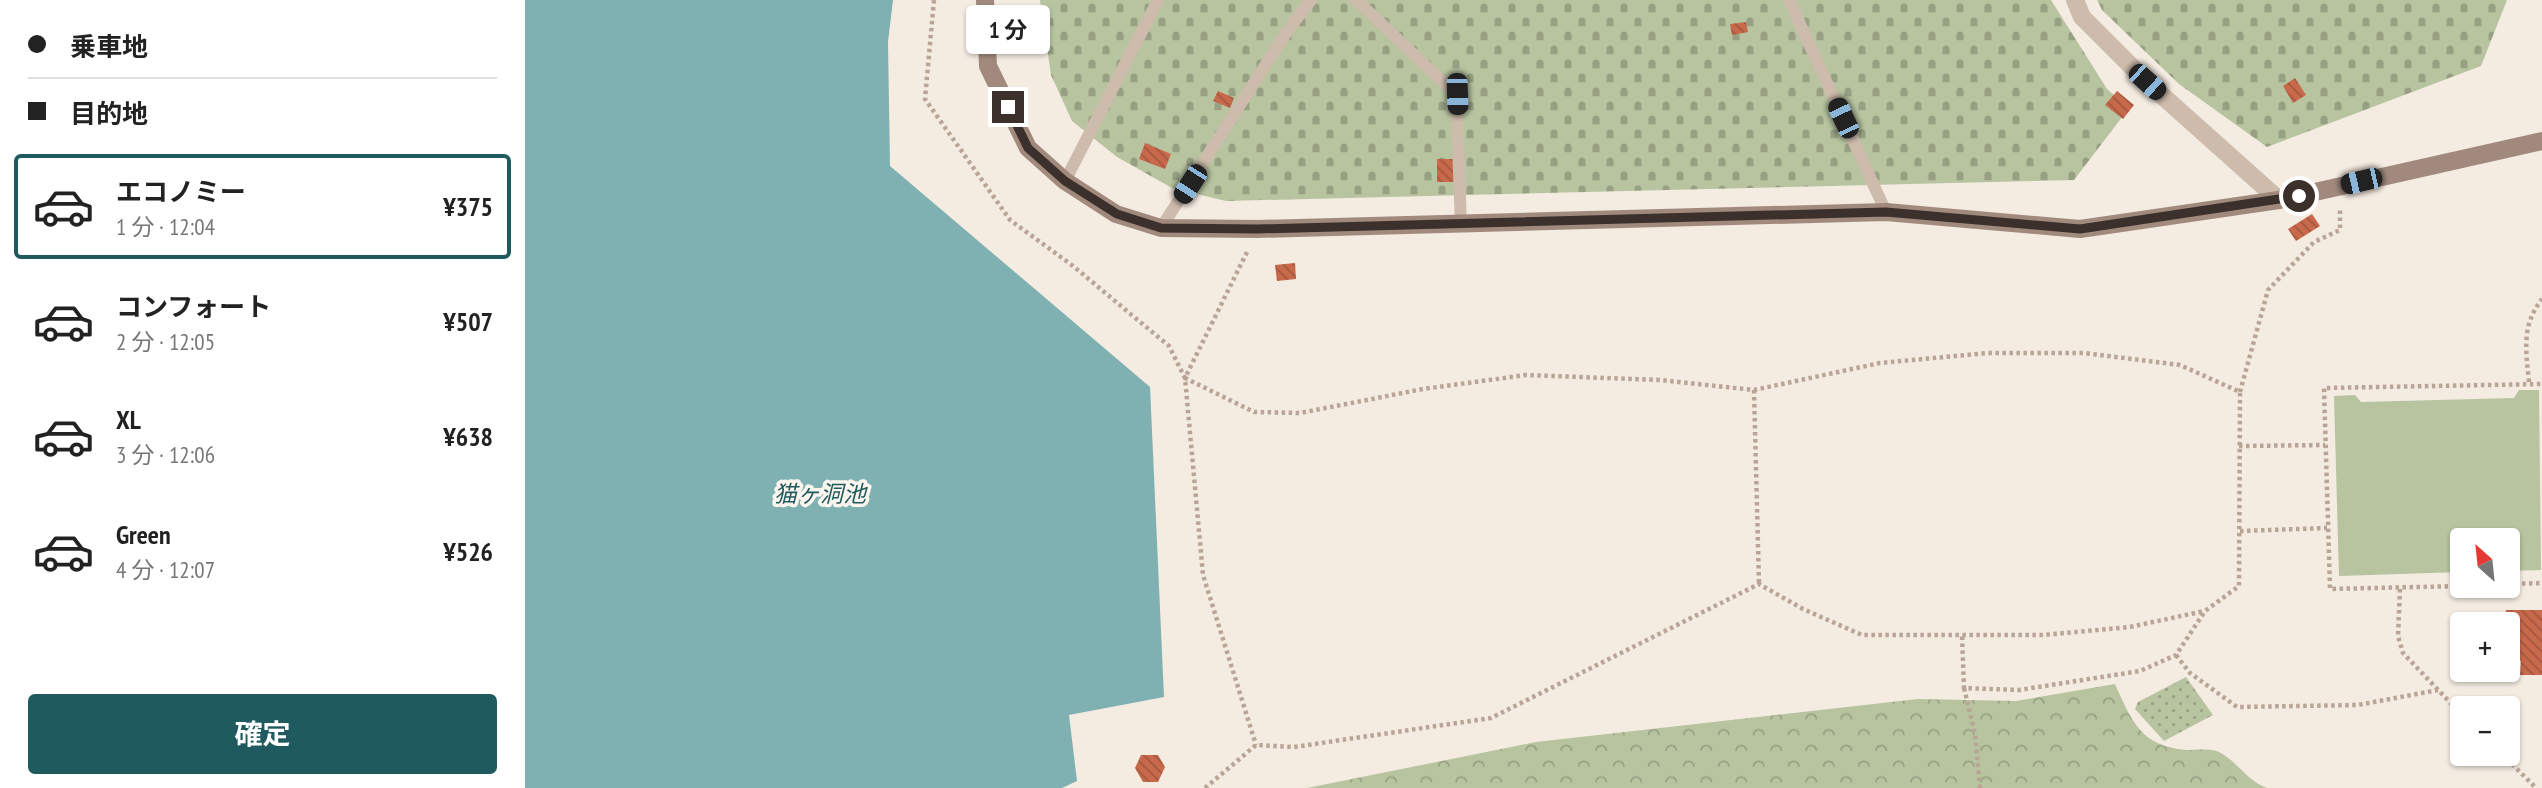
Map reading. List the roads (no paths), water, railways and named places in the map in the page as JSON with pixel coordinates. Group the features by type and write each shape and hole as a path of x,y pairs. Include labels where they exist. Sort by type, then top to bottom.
{"street":[{"path":"985,0 988,66 1028,148 1065,181 1117,214 1161,228 1258,229 1886,212 2080,229 2279,200 2542,141"},
{"path":"2075,0 2082,17 2147,82 2279,200"}],"lane":[{"path":"1065,181 1158,0"},
{"path":"1161,228 1311,0"},
{"path":"1356,0 1457,94 1461,224"},
{"path":"1789,0 1886,212"}],"water":[{"name":"猫ヶ洞池","path":"525,0 893,0 888,42 890,166 1150,387 1164,697 1069,715 1077,781 1062,788 525,788"}]}
